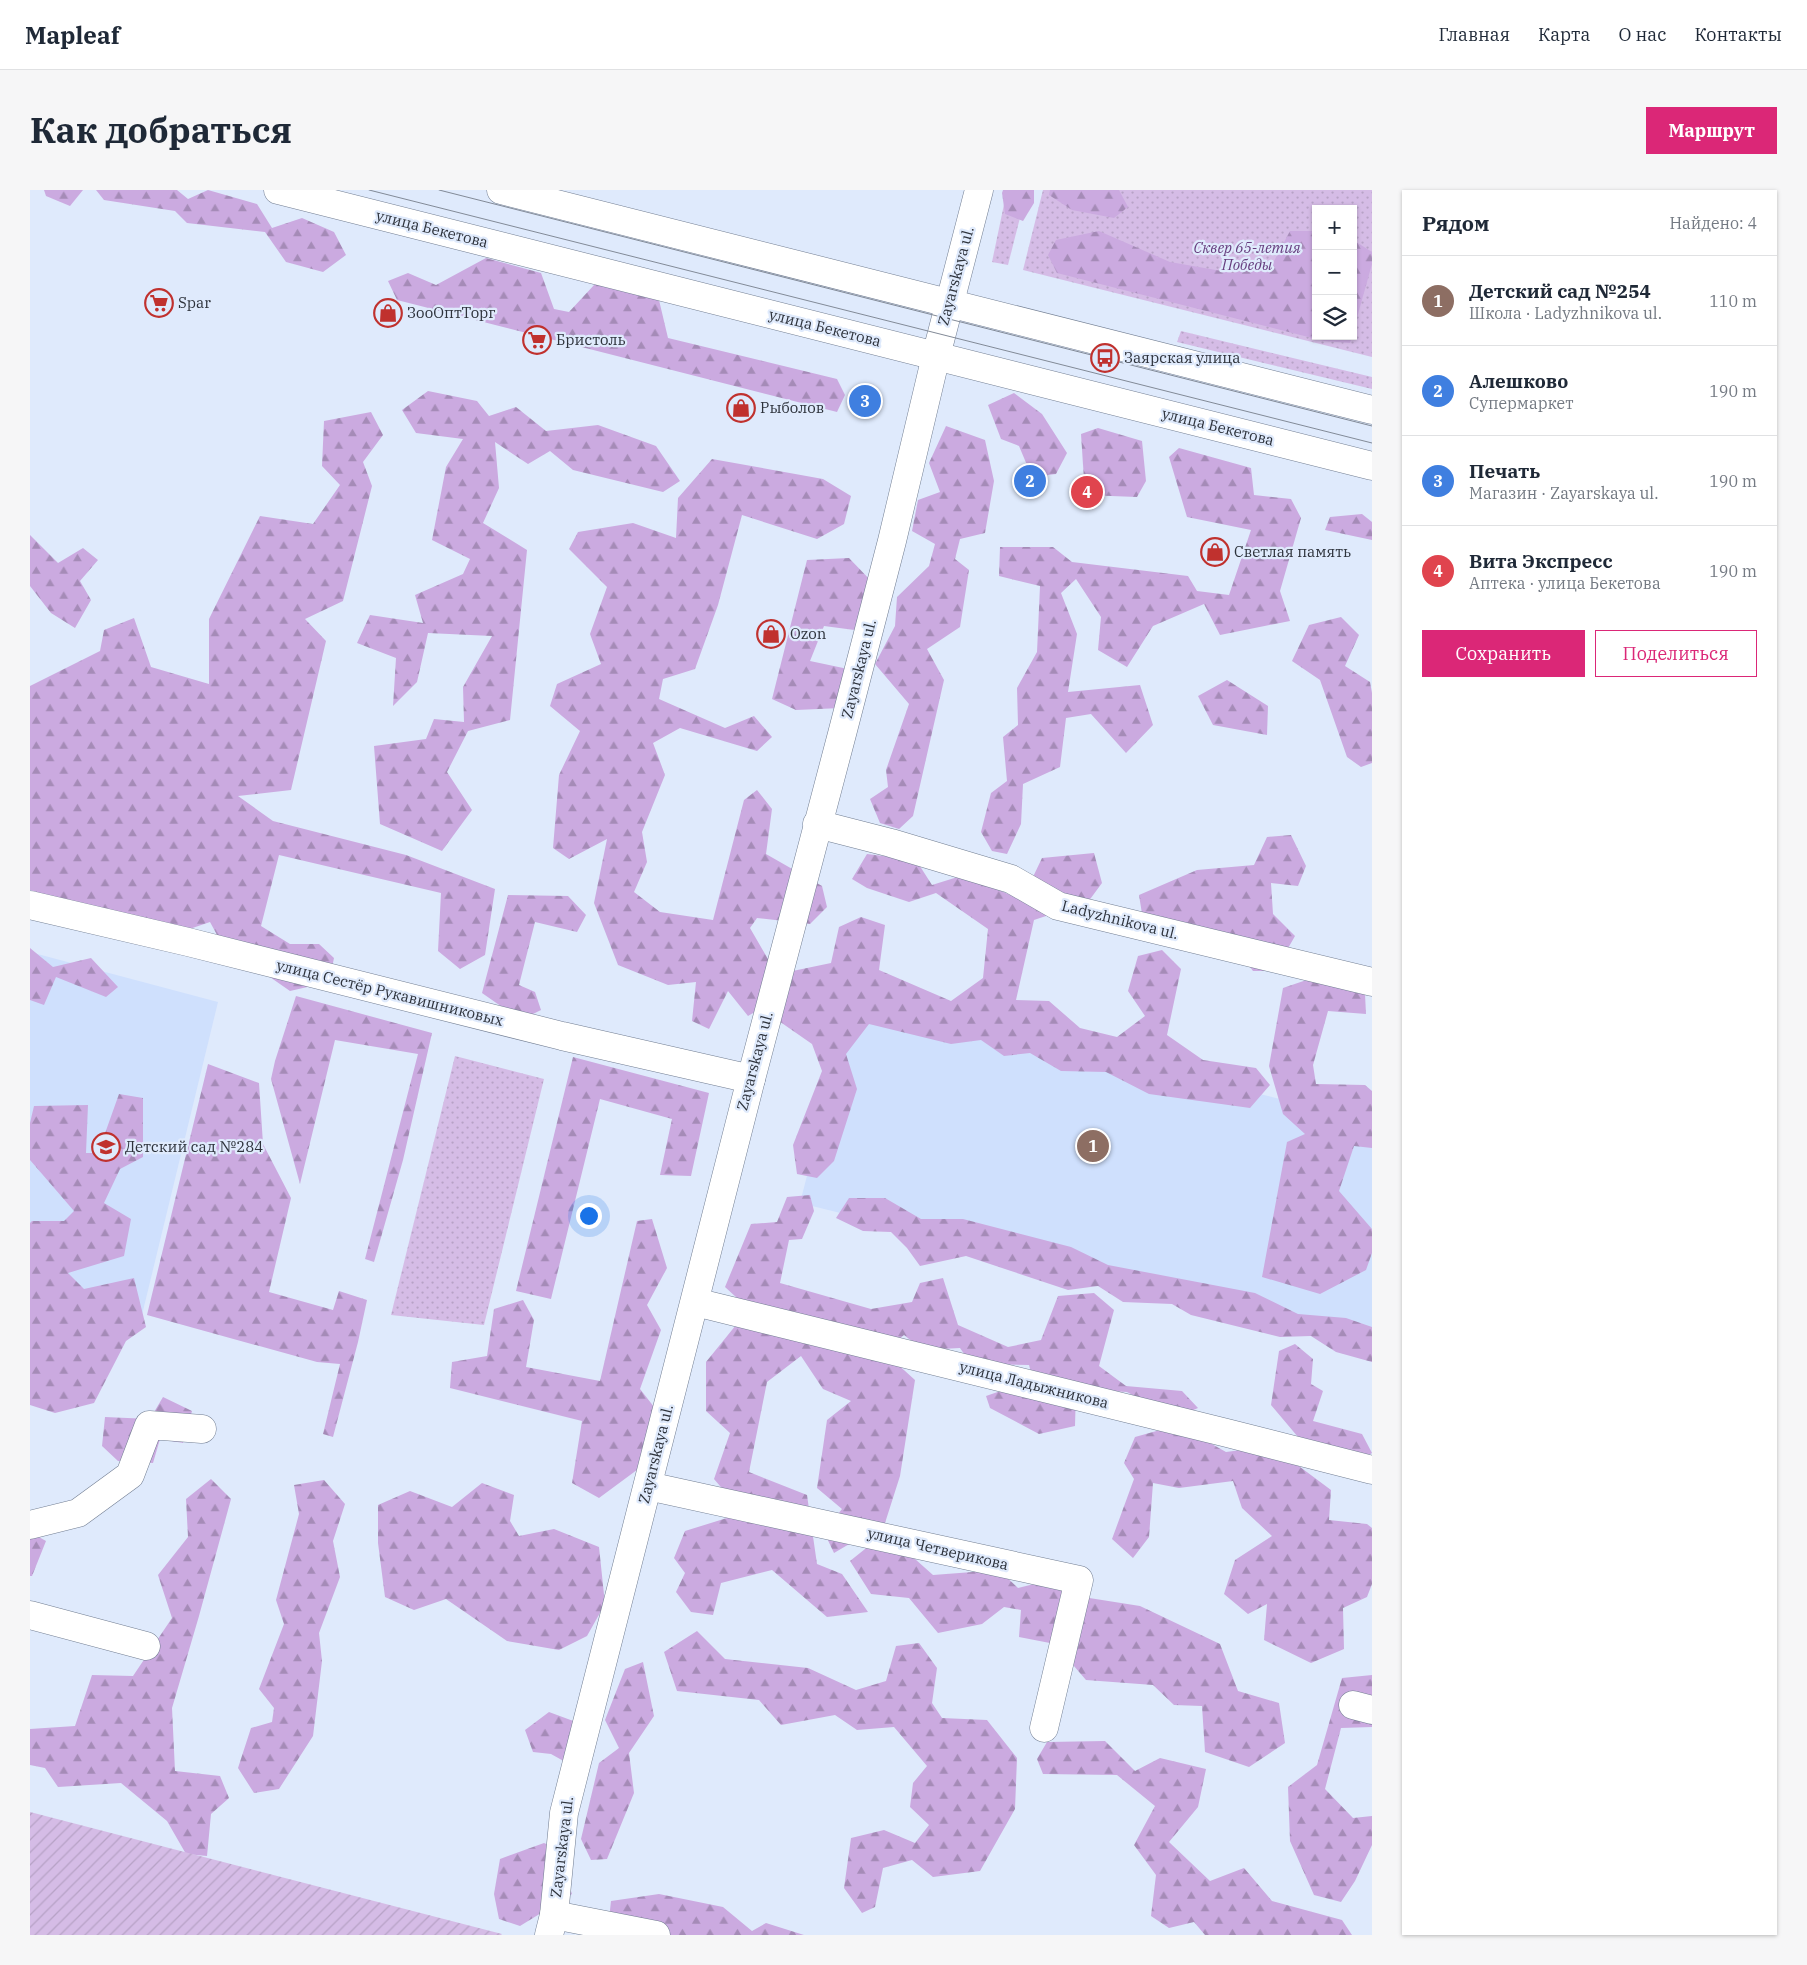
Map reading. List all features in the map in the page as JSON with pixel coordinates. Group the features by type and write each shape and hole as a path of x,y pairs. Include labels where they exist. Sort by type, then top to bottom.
{"street":[{"name":"улица Бекетова","path":"278,190 1372,466"},
{"path":"501,190 1372,410"},
{"name":"Zayarskaya ul.","path":"552,1925 564,1813 751,1079 892,540 949,303 979,190"},
{"name":"Ladyzhnikova ul.","path":"817,824 891,843 1011,879 1058,906 1372,982"},
{"name":"улица Сестёр Рукавишниковых","path":"30,905 188,942 562,1036 751,1079"},
{"name":"улица Ладыжникова","path":"695,1302 1372,1470"},
{"path":"30,1525 78,1513 130,1475 149,1425 202,1429"},
{"name":"улица Четверикова","path":"648,1486 1079,1580 1044,1728"},
{"path":"30,1615 146,1646"},
{"path":"552,1925 656,1935"}],"shaded area":[{"name":"Детский сад №284","path":"30,952 218,1002 141,1319 30,1291"},
{"path":"854,993 1372,1122 1372,1345 800,1203"}],"green space":[{"path":"44,190 83,190 70,206 46,196"},
{"path":"96,190 177,190 188,199 208,190 257,204 272,228 302,218 334,232 346,255 323,272 286,262 265,232 187,223 175,211 104,200"},
{"path":"1003,190 1034,190 1034,203 1023,221 1005,214"},
{"path":"1007,190 1027,190 1008,265 992,262"},
{"name":"Сквер 65-летия Победы","path":"1043,190 1372,190 1372,357 1023,270"},
{"path":"1050,190 1119,190 1128,207 1114,218 1072,210 1049,195"},
{"path":"1099,231 1170,262 1233,273 1273,263 1290,231 1312,231 1312,338 1057,273 1048,255 1056,240"},
{"path":"1357,243 1372,252 1372,264 1357,318"},
{"path":"486,258 541,273 554,309 569,312 595,284 659,300 668,338 837,379 845,395 837,412 397,300 388,281 408,273 436,285"},
{"path":"1181,331 1372,377 1372,389 1177,342"},
{"path":"1320,340 1351,340 1350,343"},
{"path":"428,391 477,401 489,416 516,407 546,431 598,425 656,446 680,481 663,492 573,470 550,451 528,464 495,442 499,488 483,523 527,550 510,720 468,731 447,772 472,810 442,851 380,824 374,746 426,739 434,719 464,722 463,687 492,636 428,633 417,682 393,706 396,658 357,643 370,615 423,623 415,595 463,574 470,559 432,540 446,467 463,439 416,433 402,410"},
{"path":"1014,393 1042,414 1067,453 1056,474 1032,477 1019,446 1001,439 988,405"},
{"path":"371,412 383,435 363,462 372,486 343,601 305,619 326,641 291,790 238,796 273,821 406,855 495,889 485,955 460,969 438,951 441,893 279,855 261,926 290,944 319,944 334,958 329,982 290,991 222,944 210,922 172,935 30,890 30,686 100,651 104,630 134,618 151,667 209,684 209,619 260,516 313,524 340,485 322,466 324,421"},
{"path":"946,426 985,440 994,481 985,533 960,539 955,559 969,570 960,627 927,649 944,680 913,816 899,829 880,823 870,799 888,787 886,770 909,704 875,664 895,626 897,597 929,566 935,544 912,531 918,500 940,492 929,463"},
{"path":"1098,428 1142,441 1146,481 1137,497 1085,495 1081,434"},
{"path":"1179,448 1251,468 1254,495 1291,499 1301,518 1280,591 1290,621 1220,635 1204,604 1153,626 1127,667 1098,650 1101,617 1076,579 1061,593 1077,634 1068,692 1140,685 1153,725 1126,753 1091,714 1066,718 1060,767 1023,784 1021,824 1007,854 992,851 981,832 991,793 1007,781 1003,737 1018,725 1017,688 1037,652 1040,586 999,576 1000,547 1053,547 1072,562 1188,576 1197,591 1229,595 1251,530 1187,517 1169,457"},
{"path":"712,459 823,479 851,496 844,524 817,539 742,515 718,605 695,669 663,679 659,699 725,728 754,716 772,737 757,751 680,728 653,743 665,775 642,832 647,862 634,892 660,912 713,920 744,800 757,790 772,809 766,854 822,886 827,907 810,924 757,918 750,928 772,966 765,1006 748,1016 728,991 709,1029 692,1021 696,982 668,985 618,965 594,903 607,839 569,859 553,848 559,775 580,731 550,706 557,684 601,664 590,634 607,587 569,549 578,532 633,523 676,538 678,498"},
{"path":"1362,514 1372,522 1372,540 1325,530 1330,517"},
{"path":"30,535 58,563 83,548 98,560 80,581 91,600 75,628 51,613 30,586"},
{"path":"849,558 874,584 862,631 824,626 810,661 848,669 841,708 796,710 772,699 807,560"},
{"path":"1341,617 1359,635 1345,666 1370,682 1372,693 1372,763 1361,767 1347,757 1320,680 1292,661 1309,625"},
{"path":"1227,680 1268,706 1267,735 1213,725 1198,696"},
{"path":"1291,835 1306,866 1298,886 1271,883 1273,914 1295,936 1275,971 1253,971 1225,933 1143,920 1139,895 1197,870 1254,865 1267,837"},
{"path":"1094,853 1102,883 1088,902 1034,920 1016,1000 1049,1001 1080,1028 1117,1037 1145,1016 1128,991 1138,956 1162,950 1181,969 1167,1035 1203,1060 1256,1068 1270,1085 1250,1108 1149,1094 1106,1072 1061,1071 1030,1053 1004,1056 981,1040 951,1044 869,1024 846,1054 857,1089 834,1161 817,1178 797,1174 793,1145 822,1071 812,1044 776,1019 783,973 831,963 839,927 861,917 885,925 879,970 951,1001 983,978 988,929 936,893 909,902 867,888 852,879 867,854 916,860 932,885 964,875 1022,900 1042,858"},
{"path":"508,895 568,896 586,915 577,932 535,922 519,985 535,992 541,1010 521,1020 482,993"},
{"path":"30,948 53,967 91,958 118,987 106,997 56,977 44,1005 30,1000"},
{"path":"1327,973 1365,994 1366,1014 1328,1011 1313,1065 1316,1084 1365,1085 1372,1091 1372,1148 1354,1146 1339,1191 1372,1229 1372,1253 1366,1270 1320,1294 1262,1277 1287,1142 1305,1134 1283,1114 1269,1066 1283,988"},
{"path":"296,996 432,1033 403,1160 374,1262 365,1259 418,1054 335,1040 300,1184 271,1079"},
{"path":"455,1056 544,1079 484,1325 391,1315"},
{"path":"573,1057 709,1093 691,1176 660,1175 672,1119 600,1099 551,1299 516,1291"},
{"path":"208,1064 259,1083 263,1144 291,1198 269,1292 333,1310 339,1291 367,1300 333,1437 323,1434 340,1364 317,1362 147,1315"},
{"path":"119,1094 143,1098 143,1157 120,1169 104,1203 131,1219 124,1256 68,1273 84,1289 134,1278 146,1327 126,1341 94,1403 55,1413 30,1405 30,1223 32,1221 64,1221 74,1211 30,1160 30,1123 34,1106 88,1105 86,1153 98,1153"},
{"path":"810,1195 814,1211 802,1239 789,1240 780,1283 871,1309 912,1302 920,1283 943,1278 958,1325 1008,1347 1041,1340 1058,1296 1094,1293 1114,1310 1099,1366 1126,1386 1182,1391 1198,1408 1175,1418 1127,1392 1076,1389 1075,1426 1039,1434 990,1408 986,1396 1033,1380 1029,1365 971,1364 960,1348 923,1350 904,1335 884,1352 915,1380 900,1476 885,1523 834,1553 824,1532 842,1509 817,1488 827,1420 851,1401 823,1389 801,1356 767,1382 749,1472 807,1495 817,1564 842,1574 868,1612 827,1617 772,1570 721,1583 713,1615 691,1612 676,1592 685,1573 674,1558 685,1531 743,1513 714,1479 730,1433 706,1411 706,1362 749,1309 725,1287 751,1224 777,1222 787,1197"},
{"path":"849,1198 885,1198 921,1219 963,1219 1071,1247 1108,1265 1255,1293 1298,1314 1346,1318 1372,1327 1372,1362 1336,1352 1311,1336 1280,1337 1191,1315 1172,1304 1123,1302 1098,1286 1068,1290 966,1256 920,1266 907,1248 891,1232 863,1231 836,1218"},
{"path":"652,1219 667,1268 647,1305 661,1330 640,1389 658,1412 645,1464 599,1498 572,1483 582,1421 450,1388 452,1362 487,1356 494,1309 523,1300 534,1320 526,1367 600,1381 637,1221"},
{"path":"1295,1344 1313,1359 1311,1384 1323,1391 1313,1421 1362,1434 1372,1453 1359,1461 1309,1450 1271,1405 1279,1351"},
{"path":"163,1397 192,1411 183,1443 160,1439 153,1463 118,1461 102,1446 105,1417 150,1419"},
{"path":"1178,1425 1226,1452 1272,1446 1331,1490 1329,1520 1367,1524 1372,1528 1372,1584 1367,1597 1343,1608 1344,1649 1311,1663 1264,1640 1267,1604 1248,1614 1224,1594 1235,1560 1272,1536 1242,1508 1233,1481 1179,1488 1153,1483 1149,1537 1133,1558 1112,1539 1134,1479 1124,1463 1135,1437"},
{"path":"211,1479 231,1499 172,1708 175,1771 220,1776 229,1798 211,1814 207,1856 186,1854 167,1821 121,1783 58,1787 45,1768 30,1765 30,1729 75,1726 92,1675 133,1676 172,1618 158,1575 188,1537 186,1499"},
{"path":"324,1480 345,1504 333,1541 340,1577 319,1633 322,1661 313,1736 279,1789 254,1793 238,1768 251,1728 272,1722 274,1708 259,1689 284,1624 276,1600 299,1514 294,1485"},
{"path":"482,1483 514,1495 510,1521 519,1536 554,1529 599,1547 605,1604 587,1636 559,1650 507,1641 446,1599 414,1610 385,1597 378,1543 378,1505 410,1491 452,1507"},
{"path":"30,1532 46,1541 32,1576 30,1576"},
{"path":"870,1545 906,1551 933,1575 999,1570 1018,1588 1050,1580 1083,1597 1140,1606 1220,1644 1238,1691 1279,1703 1285,1743 1249,1767 1205,1752 1202,1706 1174,1705 1153,1685 1086,1680 1055,1644 1019,1637 1021,1610 1004,1607 982,1624 938,1633 909,1598 871,1594 850,1561"},
{"path":"697,1631 725,1659 808,1668 856,1690 886,1681 896,1646 919,1643 937,1668 932,1703 942,1718 987,1720 1017,1758 1015,1809 980,1871 933,1877 912,1860 883,1868 875,1907 862,1913 844,1888 851,1838 884,1830 915,1843 929,1825 910,1807 913,1783 927,1766 894,1727 857,1730 835,1715 781,1725 759,1700 677,1691 664,1652"},
{"path":"643,1662 654,1716 629,1753 634,1793 607,1859 591,1860 581,1839 599,1763 619,1748 605,1720 625,1669"},
{"path":"1372,1675 1372,1727 1341,1728 1325,1789 1353,1818 1372,1816 1372,1845 1355,1881 1341,1902 1314,1895 1290,1841 1288,1787 1317,1765 1342,1678"},
{"path":"549,1712 576,1722 569,1764 551,1754 533,1752 525,1730"},
{"path":"1105,1741 1135,1771 1160,1758 1206,1769 1198,1807 1169,1842 1210,1881 1244,1868 1272,1901 1342,1920 1352,1935 1205,1935 1194,1922 1169,1928 1151,1916 1156,1875 1134,1845 1155,1806 1117,1775 1043,1774 1037,1759 1047,1742"},
{"path":"30,1812 502,1934 30,1935"},
{"path":"544,1843 557,1849 572,1894 520,1926 499,1919 494,1894 500,1859"},
{"path":"659,1894 723,1907 752,1931 766,1923 804,1935 632,1935 609,1919 611,1901"}],"tram line":[{"path":"369,190 1372,443"},
{"path":"439,190 1372,426"}],"place":[{"name":"Spar","path":"159,303"},
{"name":"ЗооОптТорг","path":"388,313"},
{"name":"Бристоль","path":"537,340"},
{"name":"Заярская улица","path":"1105,358"},
{"name":"Печать","path":"865,401"},
{"name":"Рыболов","path":"741,408"},
{"name":"Алешково","path":"1030,481"},
{"name":"Вита Экспресс","path":"1087,492"},
{"name":"Светлая память","path":"1215,552"},
{"name":"Ozon","path":"771,634"},
{"name":"Детский сад №254","path":"1093,1146"},
{"name":"Детский сад №284","path":"106,1147"}]}
